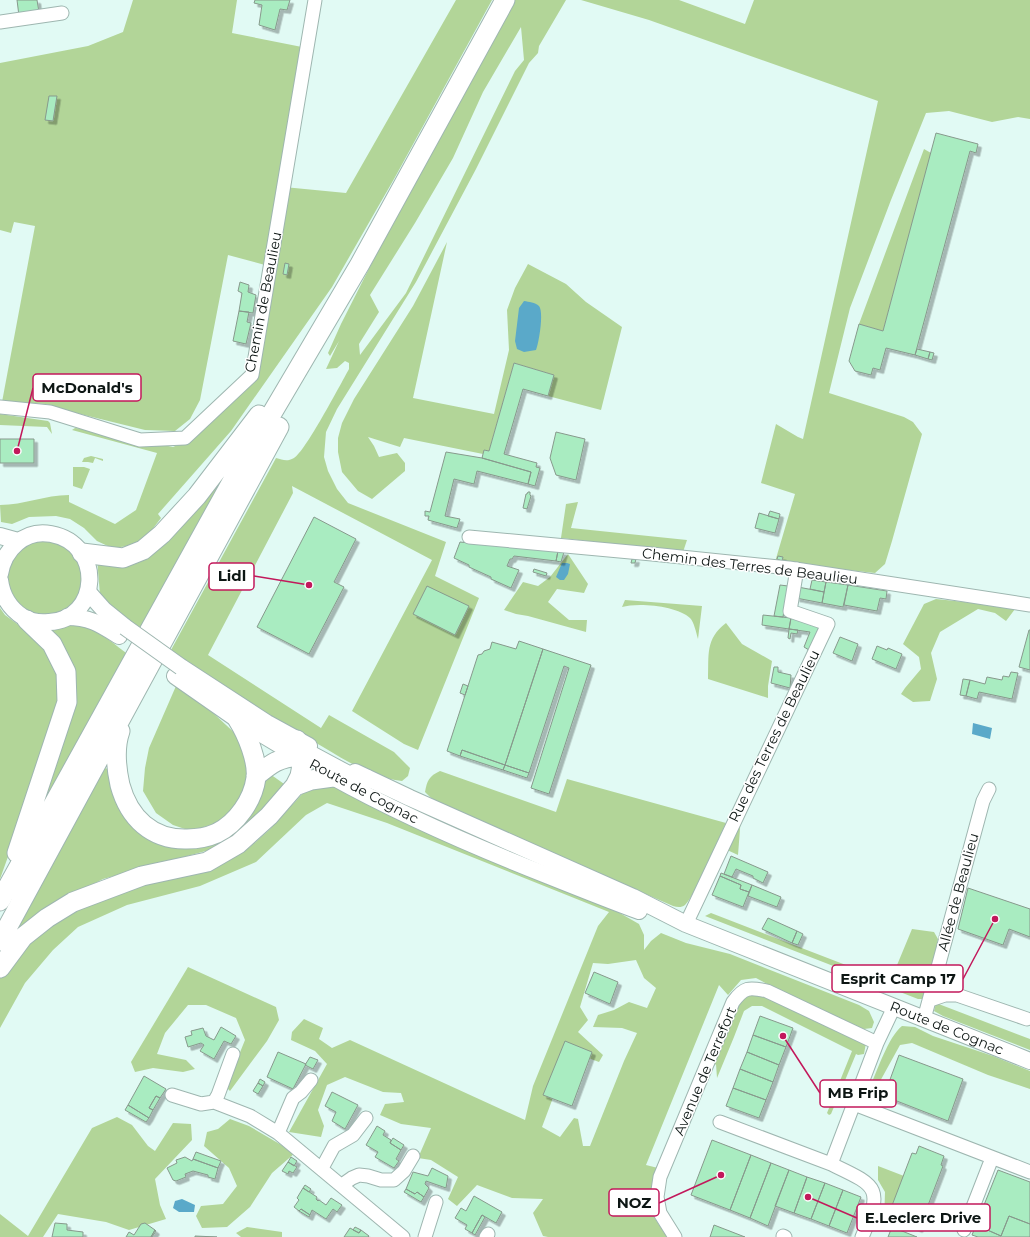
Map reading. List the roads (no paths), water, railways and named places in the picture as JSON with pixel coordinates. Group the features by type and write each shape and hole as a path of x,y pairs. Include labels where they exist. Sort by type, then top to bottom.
{"highway":[{"path":"1,899 235,476 360,264 505,0"},
{"path":"0,941 320,350 360,264"},
{"path":"82,553 123,558 143,550 162,534 197,496 258,417 324,308 360,264"},
{"path":"1,899 66,702 66,672 52,644 27,620"},
{"path":"134,696 127,717 119,733 116,754 117,772 127,805 142,824 165,837 179,839 206,837 217,833 240,814 254,787 256,776 250,744 245,730 238,720"},
{"path":"256,776 271,764 284,758 298,748"},
{"path":"298,748 349,776 366,778"},
{"path":"0,968 23,937 47,918 73,902 142,876 207,862 238,844 269,816 295,786 300,776 302,765 298,748"},
{"path":"295,786 311,780 332,777"}],"main road":[{"path":"46,533 53,534 73,543 82,553 87,562 89,572 90,582 88,592 80,606 67,618 54,622 40,623 27,620 6,602 1,590 0,570 9,551 18,541 31,535 46,533"},
{"path":"0,536 18,541"},
{"name":"Route de Cognac","path":"88,592 122,632"},
{"name":"Route de Cognac","path":"67,618 80,617 122,632 178,672 238,720 298,748"},
{"name":"Route de Cognac","path":"178,672 236,704 298,748 332,777 430,826 486,851 638,910 686,924"},
{"name":"Route de Cognac","path":"366,778 633,897 686,924 1030,1061"}],"street":[{"name":"Chemin de Beaulieu","path":"0,407 50,412 140,440 184,438 252,375 315,0"},
{"path":"0,22 62,13"},
{"name":"Chemin des Terres de Beaulieu","path":"469,537 797,569 1030,605"},
{"name":"Rue des Terres de Beaulieu","path":"686,924 828,624 790,611 797,569"},
{"name":"Allée de Beaulieu","path":"924,1019 983,801 989,789"},
{"name":"Avenue de Terrefort","path":"675,1237 660,1212 658,1196 660,1177 733,1002 740,992 754,988 767,991 877,1043"},
{"path":"930,1000 945,995 957,995 1027,1019"},
{"path":"831,1164 877,1043 894,1007"},
{"path":"214,1102 233,1054"},
{"path":"278,1133 293,1098 301,1092 311,1080"},
{"path":"172,1095 201,1104 214,1102 250,1116 278,1133 322,1168 403,1237"},
{"path":"854,1104 1030,1172"},
{"path":"322,1168 334,1146 353,1135 366,1118"},
{"path":"720,1122 831,1164 863,1179 873,1190 875,1204 862,1237"},
{"path":"342,1185 359,1175 381,1180 394,1180 404,1171 413,1156"},
{"path":"964,1230 992,1158"},
{"path":"425,1237 436,1202"}],"water":[{"path":"524,301 532,302 539,306 541,320 540,334 536,350 524,352 517,349 515,341 519,308"},
{"path":"562,563 570,564 568,574 564,580 560,580 556,577"},
{"path":"973,723 992,728 990,739 972,734"},
{"path":"182,1199 195,1205 194,1212 179,1212 173,1208 175,1201"}],"place":[{"name":"McDonald's","path":"17,451"},
{"name":"Lidl","path":"309,585"},
{"name":"Esprit Camp 17","path":"995,919"},
{"name":"MB Frip","path":"783,1036"},
{"name":"NOZ","path":"721,1175"},
{"name":"E.Leclerc Drive","path":"808,1197"}]}
